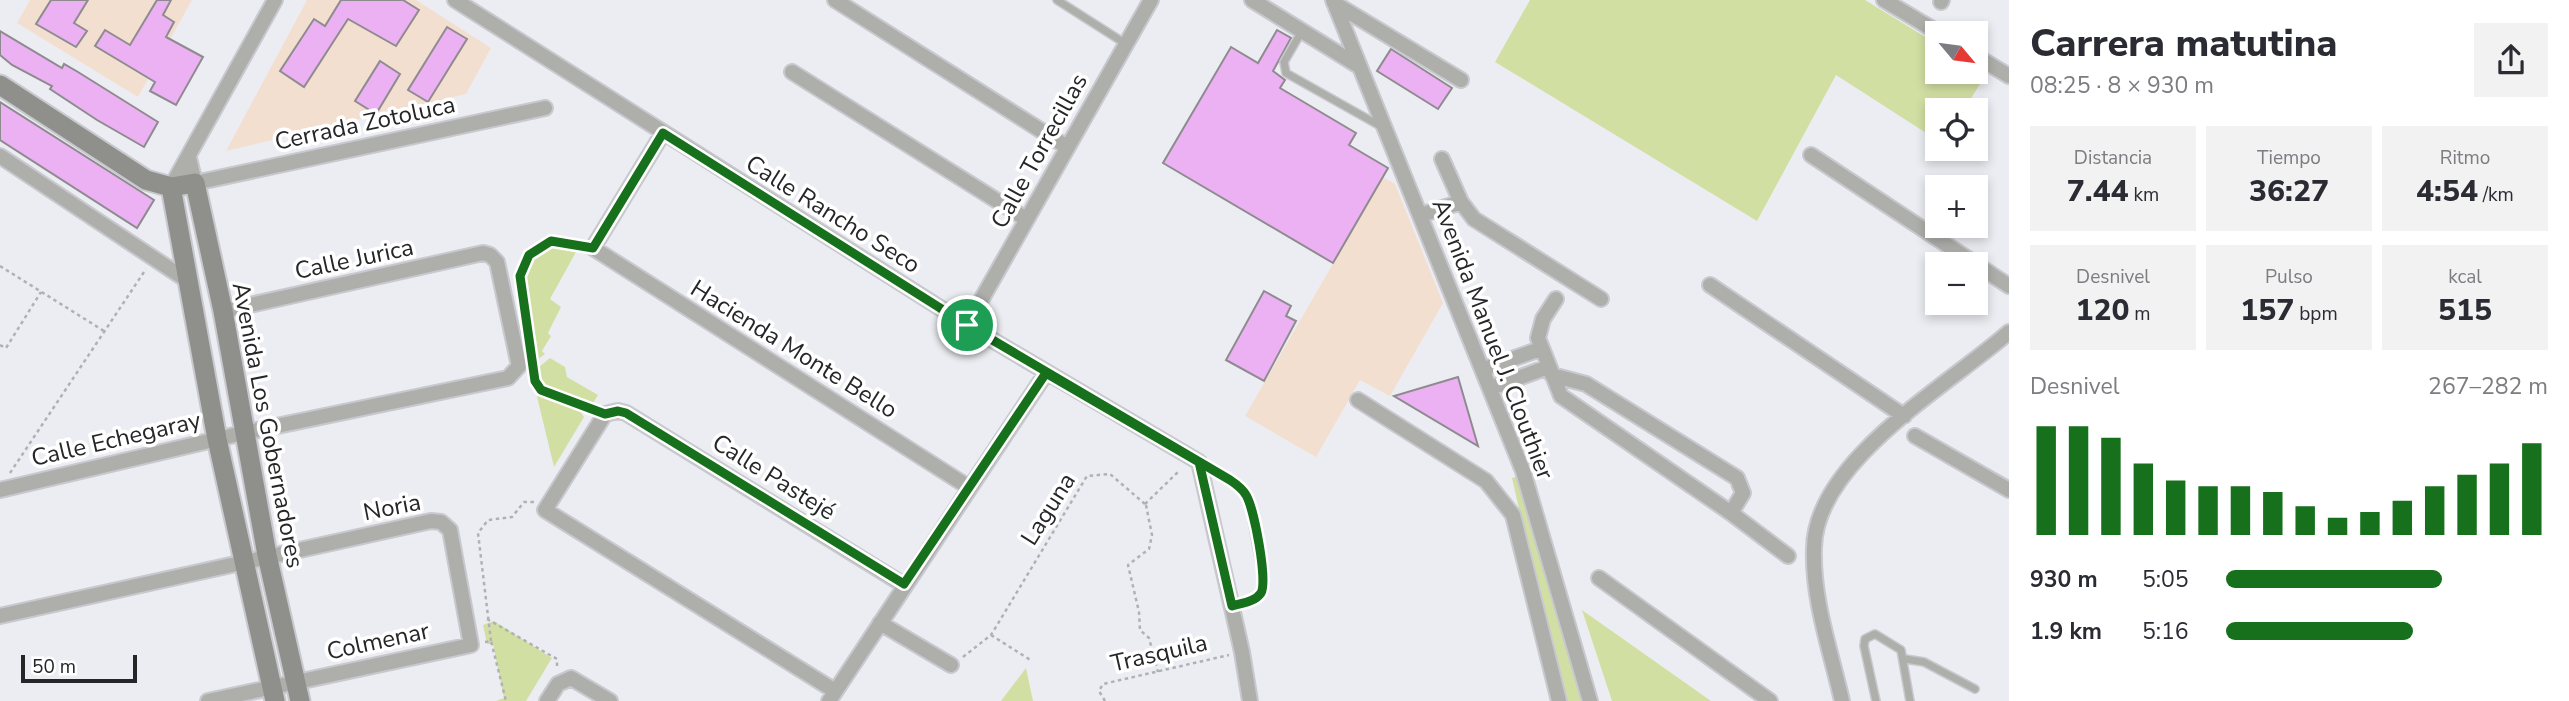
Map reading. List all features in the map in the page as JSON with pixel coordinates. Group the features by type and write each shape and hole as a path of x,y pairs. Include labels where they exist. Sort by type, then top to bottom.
{"street":[{"path":"171,187 275,0"},
{"name":"Calle Rancho Seco","path":"455,0 967,325 1199,462"},
{"path":"835,0 1067,148"},
{"name":"Calle Torrecillas","path":"967,325 1151,0"},
{"path":"1252,0 1357,65"},
{"path":"1884,0 1925,25"},
{"path":"1333,2 1461,80"},
{"name":"Avenida Manuel J. Clouthier","path":"1333,2 1484,369 1523,471 1590,701"},
{"path":"1988,63 2009,76"},
{"path":"792,72 1026,219"},
{"path":"0,85 146,180 171,187 195,183 189,158"},
{"name":"Cerrada Zotoluca","path":"195,183 545,108"},
{"path":"593,248 663,133"},
{"path":"1811,155 2009,286"},
{"path":"0,156 188,281"},
{"path":"1442,159 1461,202 1474,219 1601,299"},
{"name":"Avenida Los Gobernadores","path":"195,183 223,311 267,555 297,692"},
{"name":"Avenida Los Gobernadores","path":"171,187 217,439 246,561 273,694"},
{"path":"1421,215 1461,202"},
{"name":"Hacienda Monte Bello","path":"593,248 970,488"},
{"name":"Calle Jurica","path":"223,311 483,253 494,257 525,364"},
{"path":"1710,285 1904,416"},
{"path":"1556,299 1540,327 1540,349 1561,396 1731,513 1787,556"},
{"path":"1842,701 1822,613 1813,550 1817,519 1829,495 1849,468 1904,416 2009,332"},
{"path":"1484,369 1540,349"},
{"name":"Calle Echegaray","path":"0,490 243,433 508,378 525,364"},
{"path":"1491,388 1550,371 1586,384 1737,478 1743,493 1731,513"},
{"path":"612,413 545,510 832,696 1046,373"},
{"path":"1359,400 1486,481 1503,499 1520,538 1559,701"},
{"name":"Calle Pastejé","path":"612,413 904,584"},
{"path":"1915,436 2009,490"},
{"path":"1199,462 1242,652 1250,701"},
{"name":"Noria","path":"267,555 431,521 441,522 450,530 471,645"},
{"path":"0,615 267,555"},
{"path":"1599,578 1770,701"},
{"path":"880,623 951,665"},
{"name":"Colmenar","path":"208,701 297,692 471,645"},
{"path":"547,701 558,684 571,678 610,701"}],"lane":[{"path":"1057,0 1126,44"},
{"path":"1302,31 1284,62 1286,73 1383,127"},
{"path":"1199,462 1241,488 1251,507 1264,586 1253,600 1232,606"},
{"path":"1876,701 1865,639 1875,634 1884,637 1901,650 1905,659 1910,701"},
{"path":"1905,659 1924,662 1975,689"}],"path":[{"path":"527,327 520,276 529,255 551,241 593,248"},
{"path":"8,476 153,258"},
{"path":"0,266 105,332"},
{"path":"0,345 6,348 41,292"},
{"path":"525,364 541,390 612,413"},
{"path":"1158,672 1149,638 1140,630 1139,612 1128,565 1149,549 1152,536 1145,504 1177,471 1199,462"},
{"name":"Laguna","path":"951,665 991,635 1087,476 1110,474 1145,504"},
{"path":"506,701 486,619 478,533 488,520 512,517 524,502 532,500 545,510"},
{"path":"486,619 557,659 558,684"},
{"path":"991,635 1031,661"},
{"path":"471,645 491,640"},
{"name":"Trasquila","path":"1105,701 1099,691 1103,684 1242,652"}],"shaded area":[{"path":"30,0 192,0 138,97 17,23"},
{"path":"307,0 416,0 491,48 466,94 226,151"},
{"path":"1383,177 1395,184 1443,303 1390,396 1360,380 1316,457 1245,416"}],"green space":[{"path":"1530,0 1865,0 1925,37 1925,84 1980,84 1971,98 1925,98 1925,132 1836,75 1757,221 1495,62"},
{"path":"556,239 576,252 550,299 561,307 548,333 551,336 542,351 545,354 533,363 529,354 531,333 518,279 524,256 534,245"},
{"path":"550,358 565,367 567,377 598,395 593,403 580,405 537,383 534,371"},
{"path":"534,384 577,407 584,417 554,467"},
{"path":"1516,477 1583,701 1563,701 1512,478"},
{"path":"1582,610 1711,701 1612,701"},
{"path":"494,621 552,658 526,701 496,701 504,698 493,644 487,644 483,625"},
{"path":"1026,668 1033,701 1001,701 1004,697"}],"building":[{"path":"51,0 88,0 74,23 87,31 76,47 36,24"},
{"path":"157,0 171,0 163,15 174,22 166,37 203,57 176,105 150,91 155,82 95,46 105,30 130,45"},
{"path":"341,0 403,0 419,10 396,46 348,19 304,87 280,71 314,19 325,26"},
{"path":"447,27 467,39 428,102 408,90"},
{"path":"1277,30 1291,38 1273,71 1285,80 1280,88 1356,133 1349,145 1388,168 1333,263 1163,163 1231,47 1258,63"},
{"path":"0,31 62,68 64,64 78,72 158,122 144,147 50,89 52,86 12,65 0,55"},
{"path":"1391,49 1452,88 1438,109 1377,71"},
{"path":"380,61 400,74 376,114 355,101"},
{"path":"0,102 154,200 137,228 0,140"},
{"path":"1264,291 1291,306 1286,316 1296,321 1264,381 1226,360"},
{"path":"1458,377 1478,446 1394,396"}],"route":[{"path":"663,133 967,325 1230,480 1241,488 1251,507 1264,575 1264,586 1260,594 1253,600 1232,606 1199,462 1046,373 904,584 626,413 612,411 605,414 541,390 535,381 520,276 529,255 539,246 551,241 593,248 663,133"}]}
